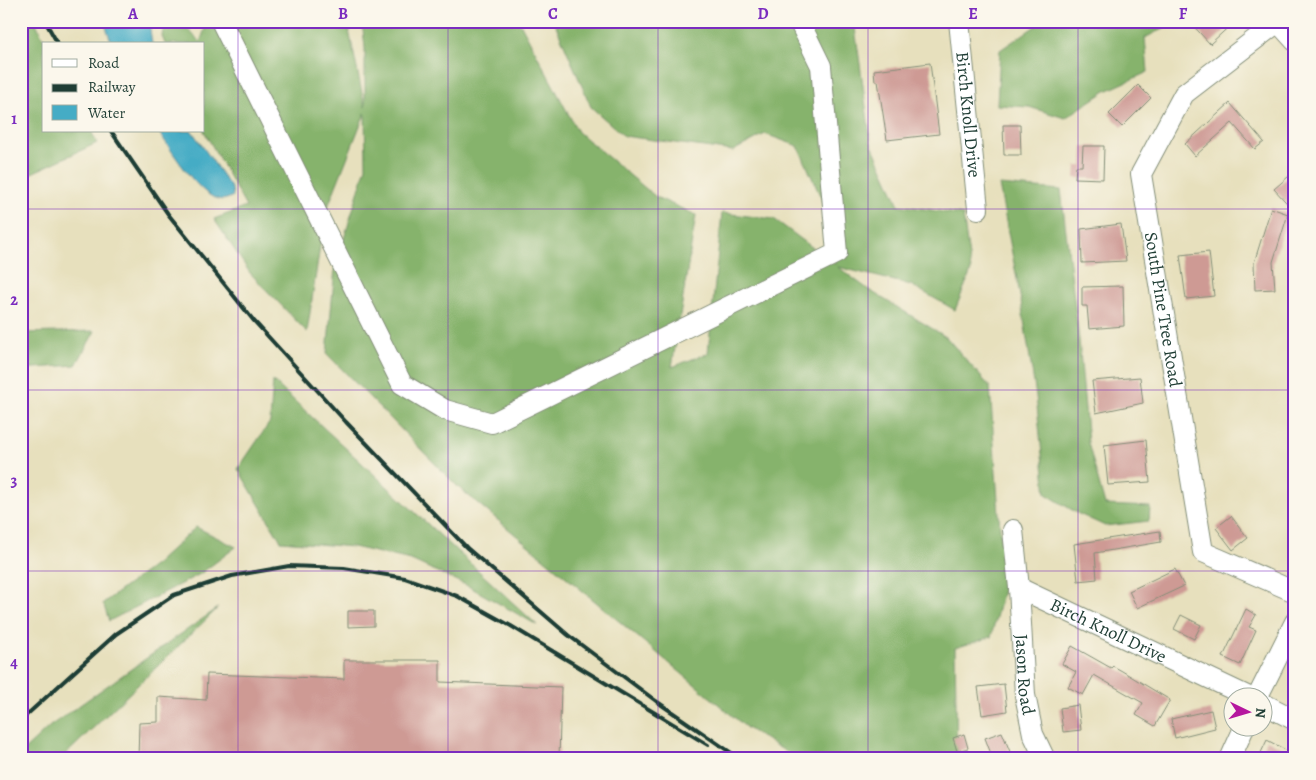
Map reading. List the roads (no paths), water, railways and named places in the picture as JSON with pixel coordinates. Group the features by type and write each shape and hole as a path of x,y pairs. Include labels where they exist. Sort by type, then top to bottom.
{"street":[{"path":"221,21 402,384 445,410 492,423 837,253 821,66 799,21"},
{"name":"Birch Knoll Drive","path":"958,21 978,209"},
{"path":"1278,22 1295,41"},
{"name":"South Pine Tree Road","path":"1278,22 1184,94 1140,174 1203,552 1295,592"},
{"path":"1013,530 1019,588"},
{"name":"Birch Knoll Drive","path":"1019,588 1230,688"},
{"name":"Jason Road","path":"1019,588 1025,695 1033,734 1046,759"},
{"path":"1262,688 1295,622"},
{"path":"1274,709 1295,720"},
{"path":"1230,759 1239,738"}],"water":[{"path":"104,21 149,21 152,42 111,42"},
{"path":"159,132 193,132 232,189 233,196 220,200 210,195 185,170"}],"railway":[{"path":"45,21 57,42"},
{"path":"112,132 168,214 254,321 346,422 467,548 568,635 656,701 740,759"},
{"path":"21,720 116,634 174,595 232,576 289,566 344,568 405,578 457,596 511,626 708,745"}]}
